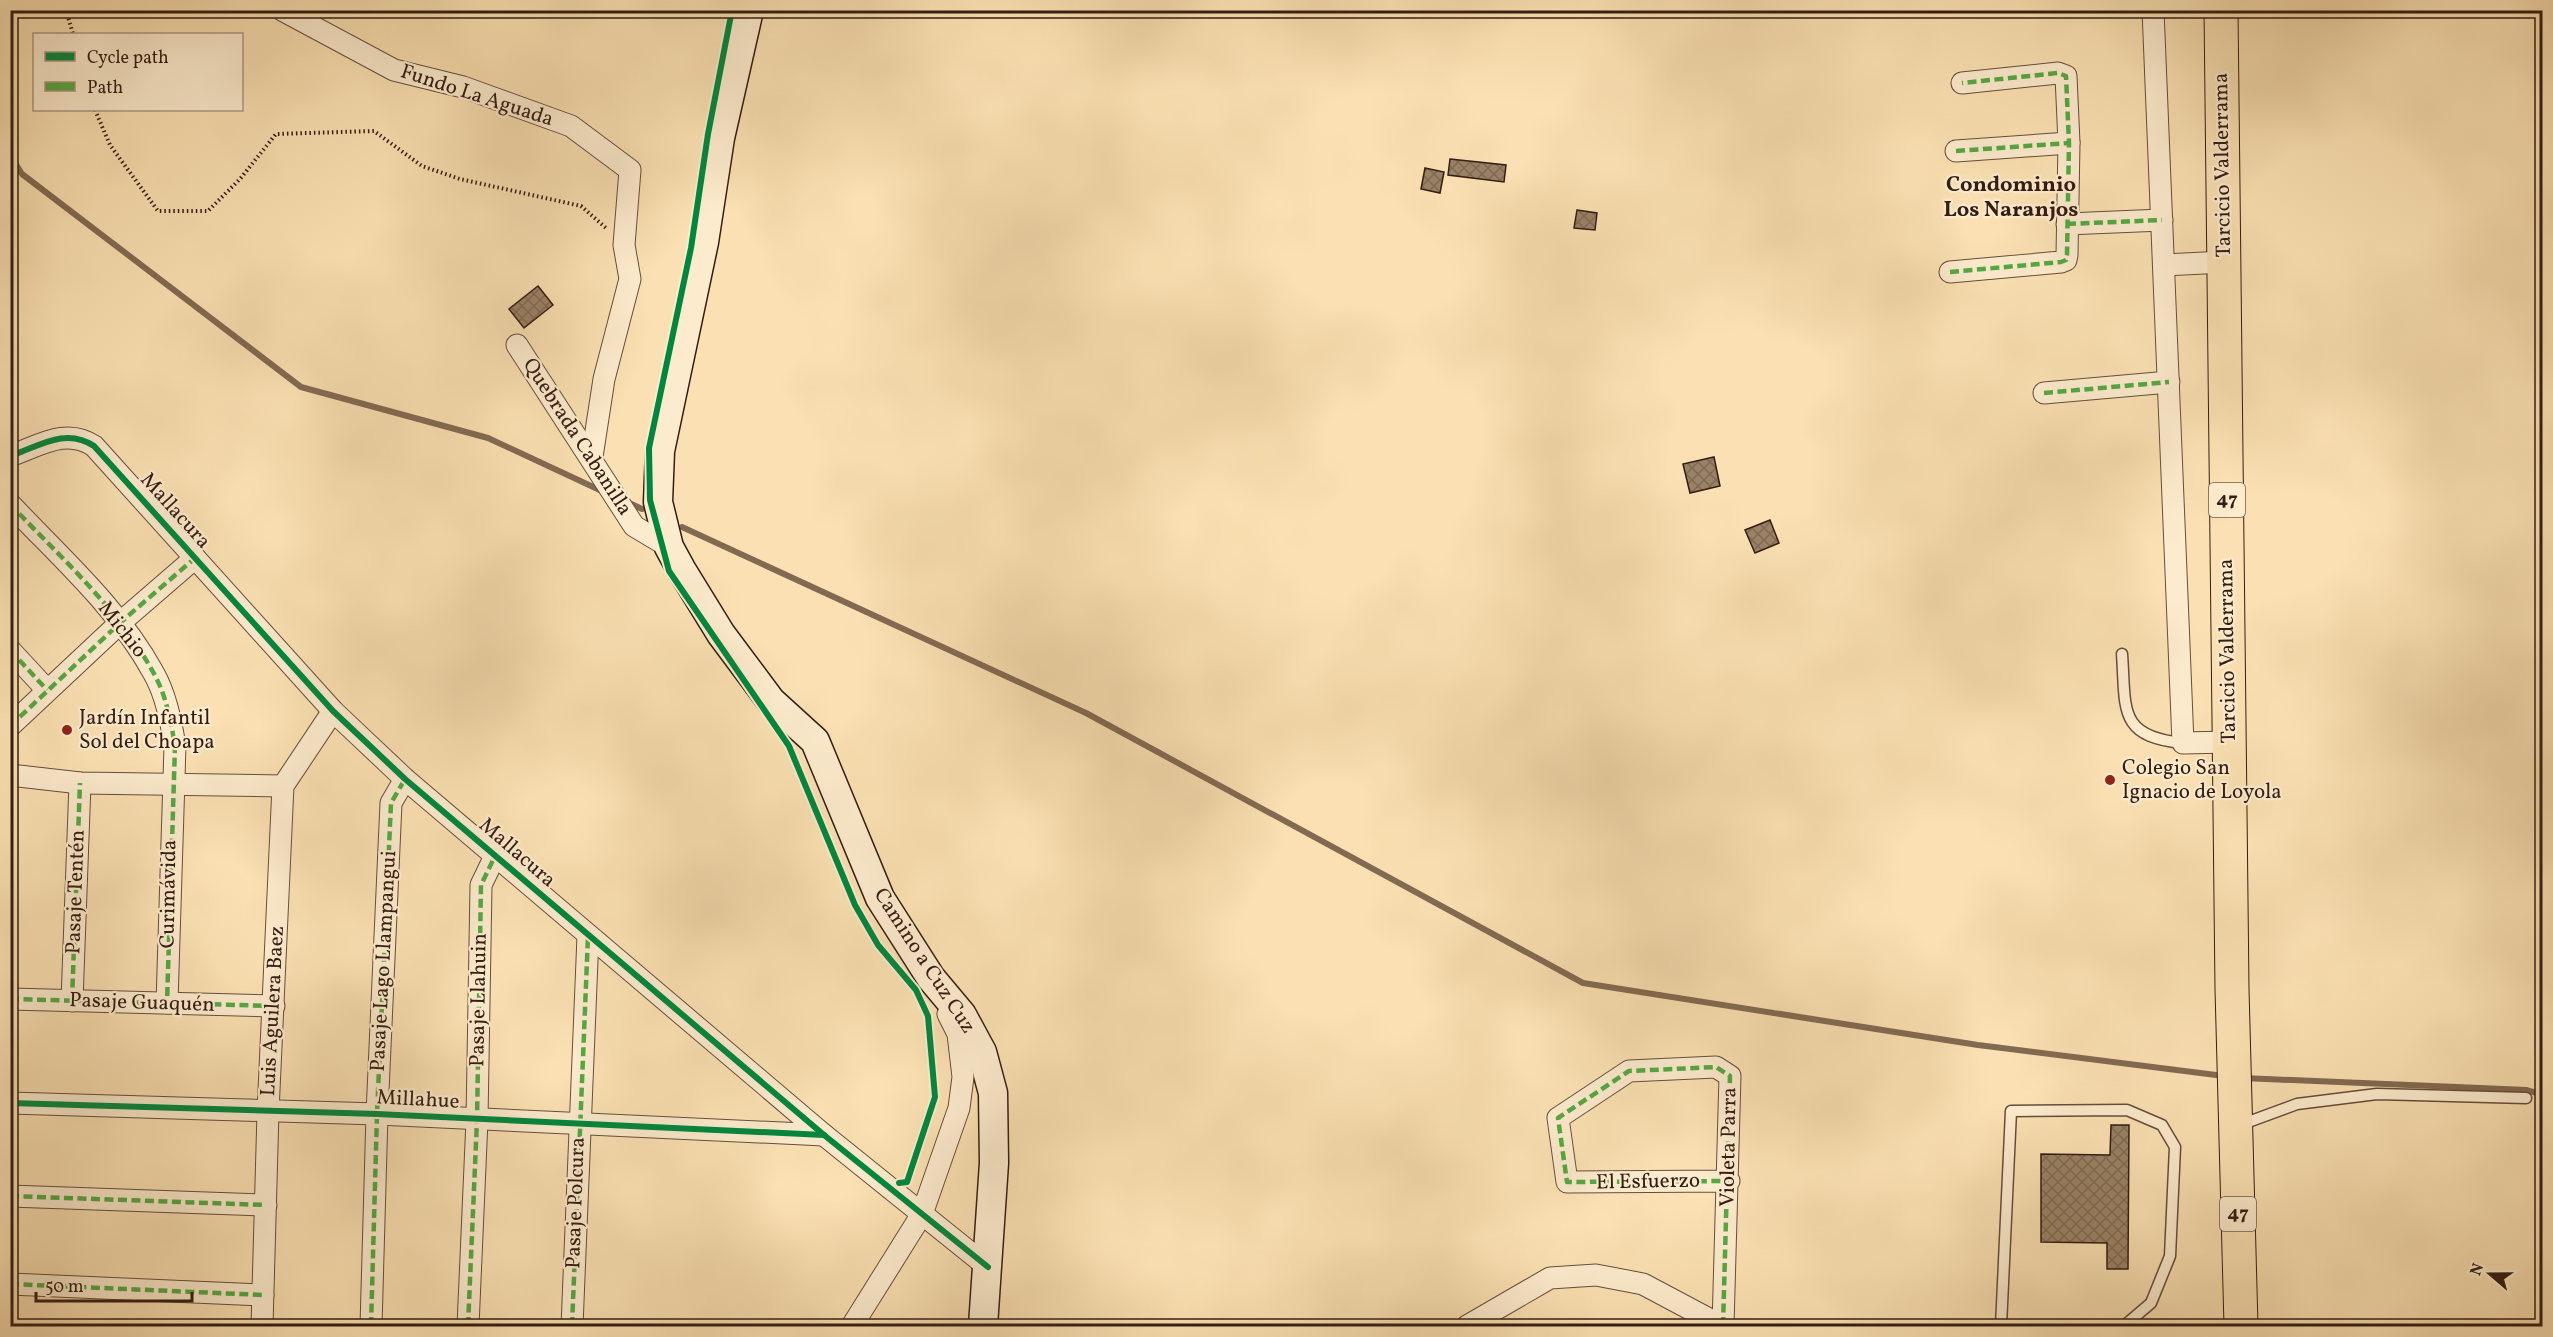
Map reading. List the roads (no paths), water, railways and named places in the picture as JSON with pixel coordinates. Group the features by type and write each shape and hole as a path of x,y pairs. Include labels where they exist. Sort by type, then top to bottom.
{"main road":[{"name":"Camino a Cuz Cuz","path":"749,10 720,138 704,242 660,451 658,501 669,547 721,634 771,701 815,741 880,898 931,978 962,1015 982,1052 993,1093 994,1163 983,1326"},
{"name":"Tarcicio Valderrama","path":"2221,10 2232,989 2241,1326"}],"street":[{"name":"Fundo La Aguada","path":"282,10 393,70 463,87 571,126 630,170 624,245 630,279 604,379 592,458"},
{"path":"2153,10 2183,743 2229,742"},
{"path":"1950,272 2066,260 2069,143 2066,76 2058,73 1962,83"},
{"path":"1956,152 2069,143"},
{"path":"2067,224 2162,220"},
{"path":"2164,265 2224,262"},
{"name":"Quebrada Cabanilla","path":"517,345 634,526 669,547"},
{"path":"2044,393 2169,382"},
{"name":"Mallacura","path":"10,456 73,436 94,446 333,711 405,779 824,1135 988,1267"},
{"name":"Michio","path":"10,504 121,622 154,673 170,716 175,746 172,785"},
{"path":"10,726 121,622 195,558"},
{"path":"10,650 47,690"},
{"path":"10,776 80,783 283,786 333,711"},
{"name":"Pasaje Lago Llampangui","path":"371,1326 377,1114 391,803 405,779"},
{"name":"Pasaje Tentén","path":"72,1001 80,783"},
{"name":"Curimávida","path":"167,1004 172,785"},
{"name":"Luis Aguilera Baez","path":"262,1326 268,1112 283,786"},
{"name":"Pasaje Llahuin","path":"468,1326 477,1120 481,885 495,856"},
{"name":"Pasaje Polcura","path":"572,1326 578,1124 588,936"},
{"path":"852,1326 922,1214 959,1108 963,1077 958,1034 931,978"},
{"name":"Pasaje Guaquén","path":"10,999 274,1006"},
{"name":"Violeta Parra","path":"1567,1182 1558,1118 1629,1071 1716,1067 1730,1076 1729,1181 1722,1326"},
{"name":"Millahue","path":"10,1103 377,1114 824,1135"},
{"name":"El Esfuerzo","path":"1567,1182 1729,1181"},
{"path":"10,1196 266,1205"},
{"path":"1467,1326 1550,1278 1596,1275 1643,1284 1722,1326"},
{"path":"10,1284 263,1295"}],"lane":[{"path":"2122,654 2126,711 2137,730 2159,741 2183,743"},
{"path":"2236,1113 2377,1094 2526,1098"},
{"path":"2001,1326 2011,1111 2127,1110 2162,1125 2175,1148 2170,1256 2151,1303 2124,1326"}],"waterway":[{"path":"10,155 22,174 301,387 488,438 604,492"},
{"path":"627,502 642,509"},
{"path":"682,527 1086,713 1583,983 1978,1045 2224,1076"},
{"path":"2243,1078 2527,1090 2542,1095"}],"place":[{"name":"Jardín Infantil Sol del Choapa","path":"67,730"},
{"name":"Colegio San Ignacio de Loyola","path":"2110,780"}],"district":[{"name":"Condominio Los Naranjos","path":"2011,198"}]}
